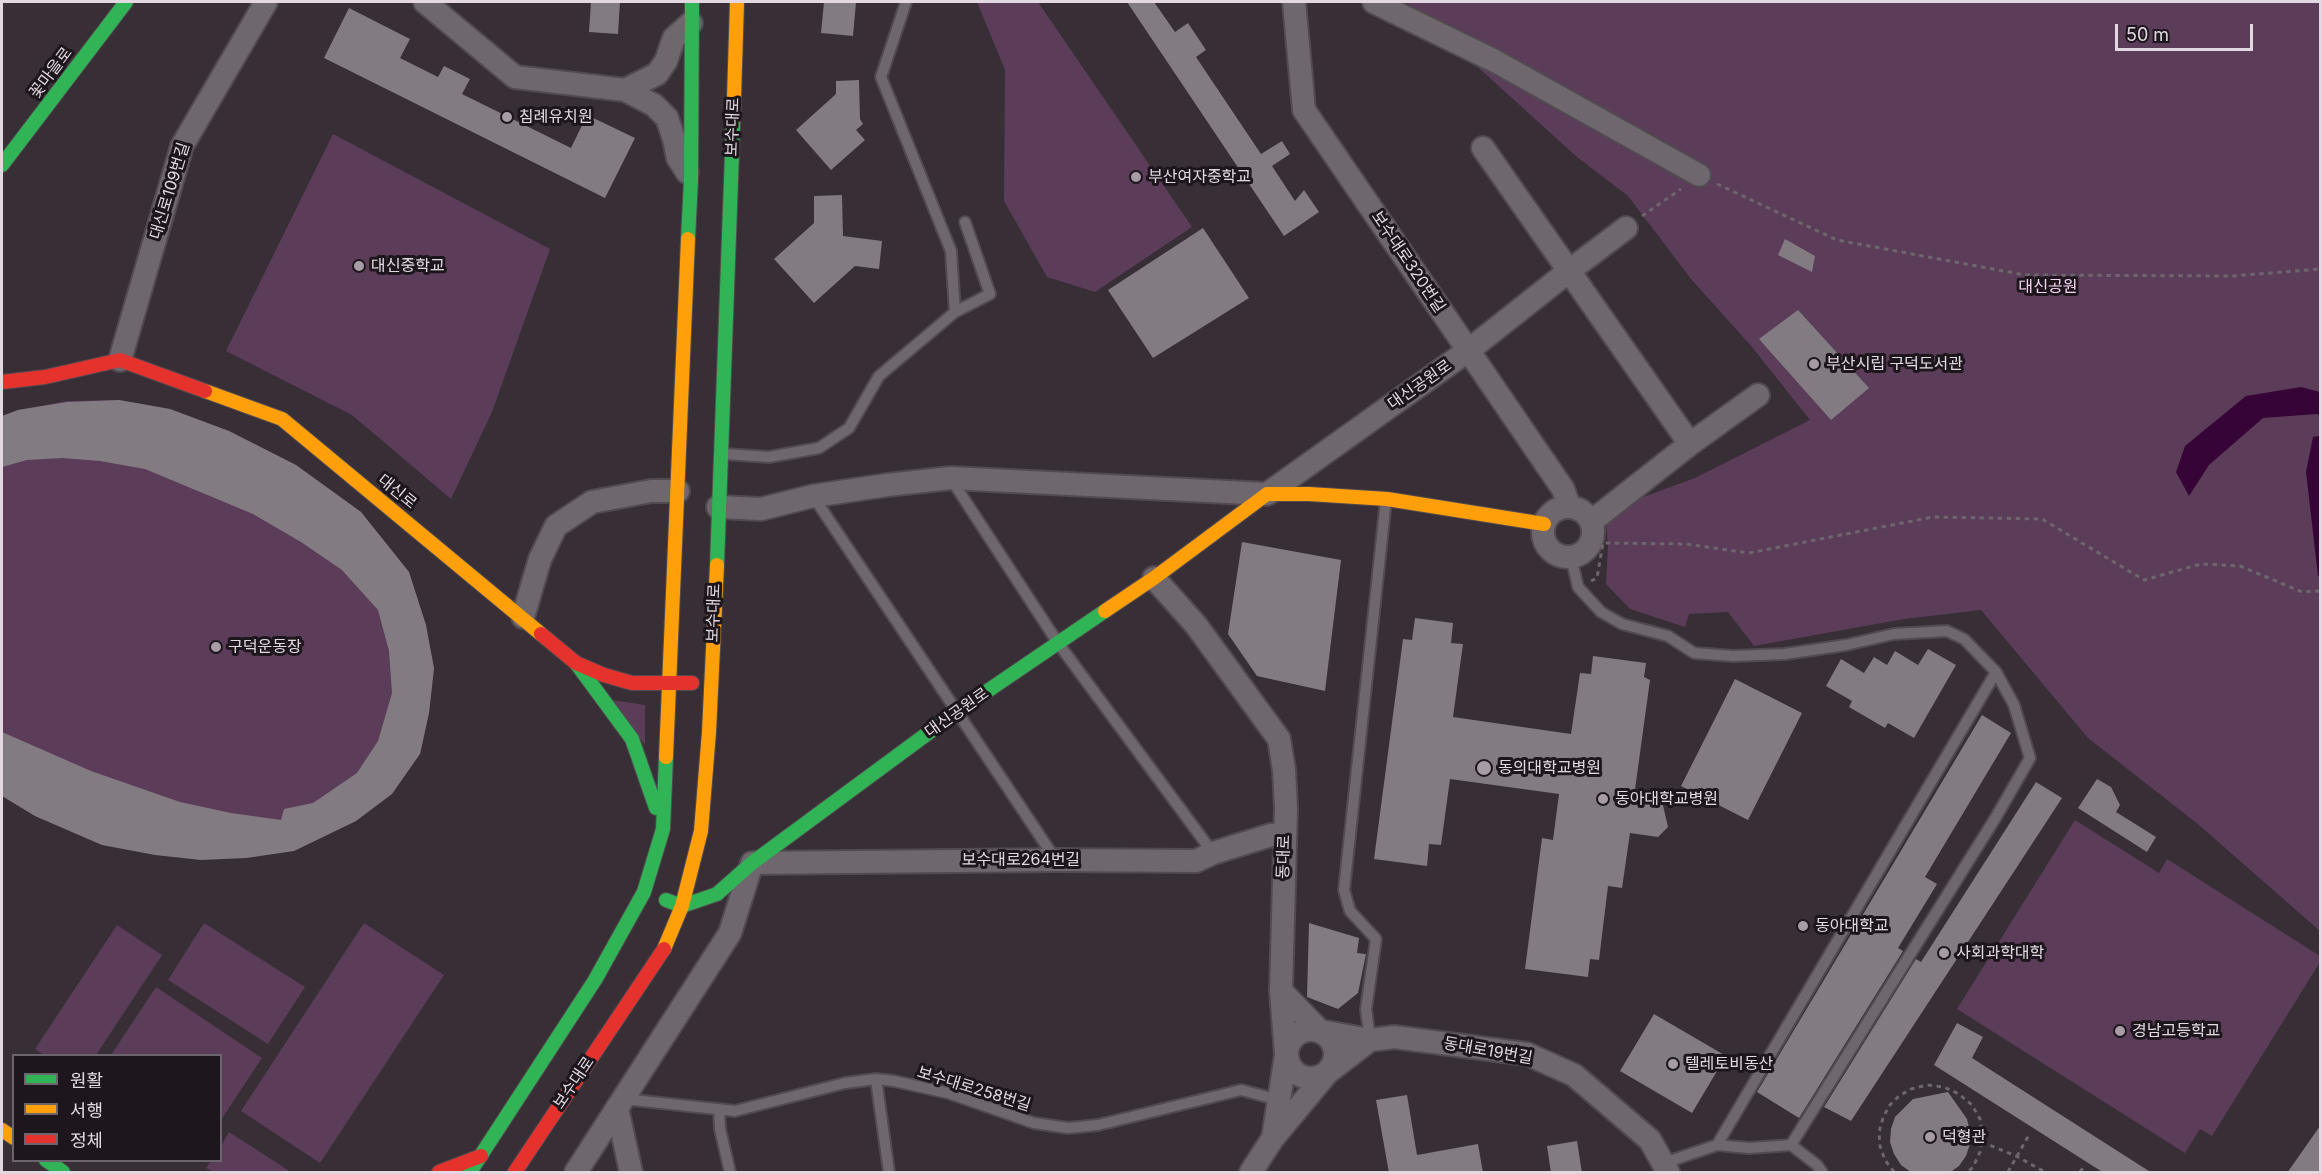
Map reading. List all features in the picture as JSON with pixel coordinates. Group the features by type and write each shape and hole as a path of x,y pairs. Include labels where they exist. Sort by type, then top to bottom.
{"main road":[{"name":"꽃마을로","path":"2,165 126,2"},
{"name":"보수대로","path":"515,1173 665,947 682,906 701,831 722,454 737,2"},
{"path":"470,1173 595,980 644,892 663,829 691,180 692,12"},
{"path":"2,382 45,377 120,360"},
{"name":"대신로","path":"120,360 282,418 576,663 604,675 632,682 711,683"},
{"path":"12,396 45,377"},
{"path":"1267,494 1387,499 1544,524"},
{"name":"대신공원로","path":"682,906 717,894 752,863 958,711 1154,578 1267,494"},
{"path":"576,663 632,739 663,829"},
{"path":"644,892 682,906"},
{"path":"439,1173 481,1156"},
{"path":"46,1162 63,1173"}],"street":[{"name":"대신로109번길","path":"120,360 182,146 266,2"},
{"path":"425,2 515,78 625,90 654,105 667,118 675,139 678,158 691,180"},
{"name":"보수대로320번길","path":"1294,2 1305,110 1563,489 1569,506"},
{"path":"1374,2 1495,61 1699,175"},
{"path":"625,90 657,74 666,61 674,39 692,12"},
{"path":"1483,148 1690,444"},
{"name":"대신공원로","path":"1267,494 1470,350 1569,270 1626,228"},
{"path":"1592,521 1690,444 1758,395"},
{"path":"718,507 761,509 813,496 951,478 1267,494"},
{"path":"523,617 540,559 556,526 592,502 651,491 678,491"},
{"path":"1569,506 1582,510 1592,521 1594,537 1586,551 1571,557 1559,556 1549,548 1543,537 1544,524 1549,514 1558,508 1569,506"},
{"name":"동대로","path":"1154,578 1196,625 1279,739 1284,770 1285,834 1281,991 1286,1055 1273,1138 1251,1173"},
{"name":"보수대로264번길","path":"752,863 1196,861 1213,853 1285,834"},
{"path":"576,1173 730,933 752,863"},
{"path":"1273,1138 1328,1073 1334,1063 1335,1050 1330,1039 1281,991"},
{"path":"1320,1031 1308,1029 1297,1034 1288,1043 1286,1055 1289,1066 1296,1074 1307,1079 1318,1078 1328,1073 1370,1040"},
{"name":"동대로19번길","path":"1320,1031 1370,1040 1394,1037 1527,1054 1574,1075 1650,1140 1666,1168"},
{"path":"621,1103 631,1173"}],"lane":[{"path":"906,2 881,77 951,251 955,312"},
{"path":"722,454 769,457 819,448 849,428 879,376 955,312 990,294 966,222"},
{"path":"951,478 1058,643 1213,853"},
{"path":"813,496 1056,860"},
{"path":"1370,1040 1366,1009 1376,939 1350,911 1344,890 1387,499"},
{"path":"1571,557 1578,587 1601,612 1622,624 1668,636 1694,652 1733,656 1785,654 1846,645 1894,633 1947,631 1964,639 1996,672 2014,705 2030,758 1996,817 1791,1145"},
{"path":"1717,1145 1996,672"},
{"path":"876,1079 889,1173"},
{"name":"보수대로258번길","path":"621,1103 735,1111 845,1083 876,1079 948,1093 1034,1123 1068,1128 1098,1125 1241,1090 1279,1100"},
{"path":"719,1110 720,1129 730,1173"},
{"path":"1666,1168 1717,1145 1749,1148 1791,1145 1817,1165 1822,1173"}],"path":[{"path":"1626,228 1699,175 1837,240 2025,275 2233,276 2320,269"},
{"path":"1578,587 1597,578 1603,543 1686,544 1749,553 1933,518 2042,519 2144,580 2201,564 2211,564 2240,566 2302,592 2320,591"},
{"path":"1894,1173 1885,1160 1880,1146 1879,1132 1883,1118 1889,1106 1899,1096 1911,1089 1928,1085 1944,1087 1959,1094 1972,1105 1980,1119 1982,1142 1980,1152 1968,1173"},
{"path":"2008,1173 2029,1135"},
{"path":"1982,1142 2016,1156 2045,1173"},
{"path":"2080,1173 2083,1168"}],"green space":[{"path":"977,2 1038,2 1192,227 1095,292 1047,277 1004,201 1005,70"},
{"name":"대신공원","path":"1406,2 2320,2 2320,931 2199,825 2088,738 1981,610 1904,619 1754,646 1728,612 1689,614 1685,627 1630,609 1606,584 1608,546 1605,511 1695,478 1810,420 1752,347 1691,279 1628,196 1577,157"},
{"path":"333,134 550,249 492,412 451,499 352,415 226,351"},
{"name":"구덕운동장","path":"119,400 170,409 229,431 296,465 361,512 409,572 434,668 429,713 420,754 356,821 294,851 246,858 102,845 35,816 2,796 2,416 18,410 67,401"},
{"path":"612,700 645,705 645,745"},
{"path":"2075,820 2159,873 2167,859 2320,956 2320,962 2212,1136 2200,1129 2185,1153 1957,1009"},
{"path":"204,923 305,987 268,1044 168,980"},
{"path":"364,923 444,975 320,1163 241,1111"},
{"path":"117,925 162,955 97,1054 42,1054 35,1049"},
{"path":"156,987 262,1058 222,1118 222,1054 112,1054"},
{"path":"229,1132 291,1172 214,1172 206,1168 210,1162 222,1162 222,1144"}],"shaded area":[{"path":"2301,387 2320,392 2320,416 2317,414 2263,418 2209,465 2189,496 2176,472 2185,446 2246,396"},
{"path":"2320,436 2320,575 2318,576 2306,472 2313,437"}],"building":[{"path":"591,2 620,2 618,34 589,32"},
{"path":"824,2 856,2 853,36 821,33"},
{"path":"1127,2 1154,2 1175,32 1188,23 1206,50 1196,57 1261,154 1282,141 1290,154 1272,166 1295,201 1304,190 1319,212 1284,236"},
{"path":"349,8 410,39 400,58 438,77 444,66 470,79 462,94 571,148 587,115 635,138 605,198 324,58"},
{"path":"859,80 860,119 863,124 856,130 865,140 831,170 796,130 836,94 836,81"},
{"path":"842,195 843,236 882,241 879,269 855,266 814,303 774,259 814,223 814,196"},
{"path":"1203,228 1249,298 1153,358 1108,290"},
{"path":"1785,239 1815,256 1812,272 1778,255"},
{"name":"부산시립 구덕도서관","path":"1798,310 1869,388 1831,420 1759,339"},
{"path":"119,400 170,409 229,431 296,465 361,512 409,572 426,625 434,668 429,713 420,754 392,794 356,821 294,851 246,858 201,860 155,855 102,845 35,816 2,796 2,732 91,771 180,802 231,813 281,820 284,809 313,803 357,773 378,741 392,693 389,651 378,610 342,570 301,542 253,514 145,469 100,461 62,458 27,460 2,467 2,416 18,410 67,402"},
{"path":"1242,542 1341,560 1325,691 1257,676 1228,634"},
{"name":"동아대학교병원","path":"1415,618 1453,623 1451,643 1463,644 1453,717 1571,734 1580,673 1591,674 1593,656 1646,663 1644,677 1650,680 1634,797 1662,801 1668,827 1658,837 1630,833 1622,888 1608,886 1599,960 1590,959 1588,977 1525,969 1542,838 1553,840 1559,794 1450,779 1441,845 1429,844 1427,866 1374,859 1403,639 1412,640"},
{"path":"1928,649 1956,665 1914,738 1888,723 1885,728 1849,707 1852,701 1826,686 1841,659 1864,673 1874,657 1887,665 1895,651 1918,665"},
{"path":"1735,679 1802,713 1748,820 1681,786"},
{"path":"1982,715 2011,733 1925,877 1937,884 1898,948 1903,951 1799,1118 1757,1092"},
{"path":"2097,779 2111,787 2120,805 2116,812 2156,837 2147,852 2078,808"},
{"name":"사회과학대학","path":"2036,782 2062,798 1851,1121 1824,1107 1916,959 1921,962"},
{"path":"1309,923 1359,938 1357,953 1366,954 1358,993 1338,1009 1307,997"},
{"name":"텔레토비동산","path":"1654,1014 1726,1056 1692,1113 1620,1071"},
{"path":"1957,1023 1983,1037 1972,1058 2152,1173 2104,1173 1934,1065"},
{"name":"덕형관","path":"1948,1092 1967,1119 1970,1144 1966,1156 1959,1166 1949,1173 1912,1173 1901,1165 1890,1142 1895,1117 1913,1099"},
{"path":"1407,1095 1417,1155 1478,1144 1483,1173 1389,1173 1376,1100"},
{"path":"2320,1126 2320,1173 2287,1173"},
{"path":"1577,1141 1582,1173 1551,1173 1547,1146"}],"traffic: fast":[{"path":"2,165 126,2"},
{"path":"688,239 691,180 692,2"},
{"path":"717,565 734,98"},
{"path":"666,900 682,906 717,894 752,863 958,711 1105,611"},
{"path":"576,663 632,739 656,808"},
{"path":"470,1172 595,980 644,892 663,829 666,757"},
{"path":"49,1162 63,1172"}],"traffic: slow":[{"path":"734,98 737,2"},
{"path":"666,757 688,239"},
{"path":"205,391 282,419 541,634"},
{"path":"1105,611 1154,578 1267,494 1387,499 1544,524"},
{"path":"664,949 682,906 701,831 709,732 717,565"},
{"path":"2,1130 12,1137"}],"traffic: jam":[{"path":"2,382 45,377 120,360 205,391"},
{"path":"541,634 576,663 604,675 632,683 692,683"},
{"path":"515,1172 664,949"},
{"path":"439,1172 481,1156"}],"place":[{"name":"침례유치원","path":"507,117"},
{"name":"부산여자중학교","path":"1136,177"},
{"name":"대신중학교","path":"359,266"},
{"name":"부산시립 구덕도서관","path":"1814,364"},
{"name":"구덕운동장","path":"216,647"},
{"name":"동의대학교병원","path":"1484,768"},
{"name":"동아대학교병원","path":"1603,799"},
{"name":"동아대학교","path":"1803,926"},
{"name":"사회과학대학","path":"1944,953"},
{"name":"경남고등학교","path":"2120,1031"},
{"name":"텔레토비동산","path":"1673,1064"},
{"name":"덕형관","path":"1930,1137"}]}
